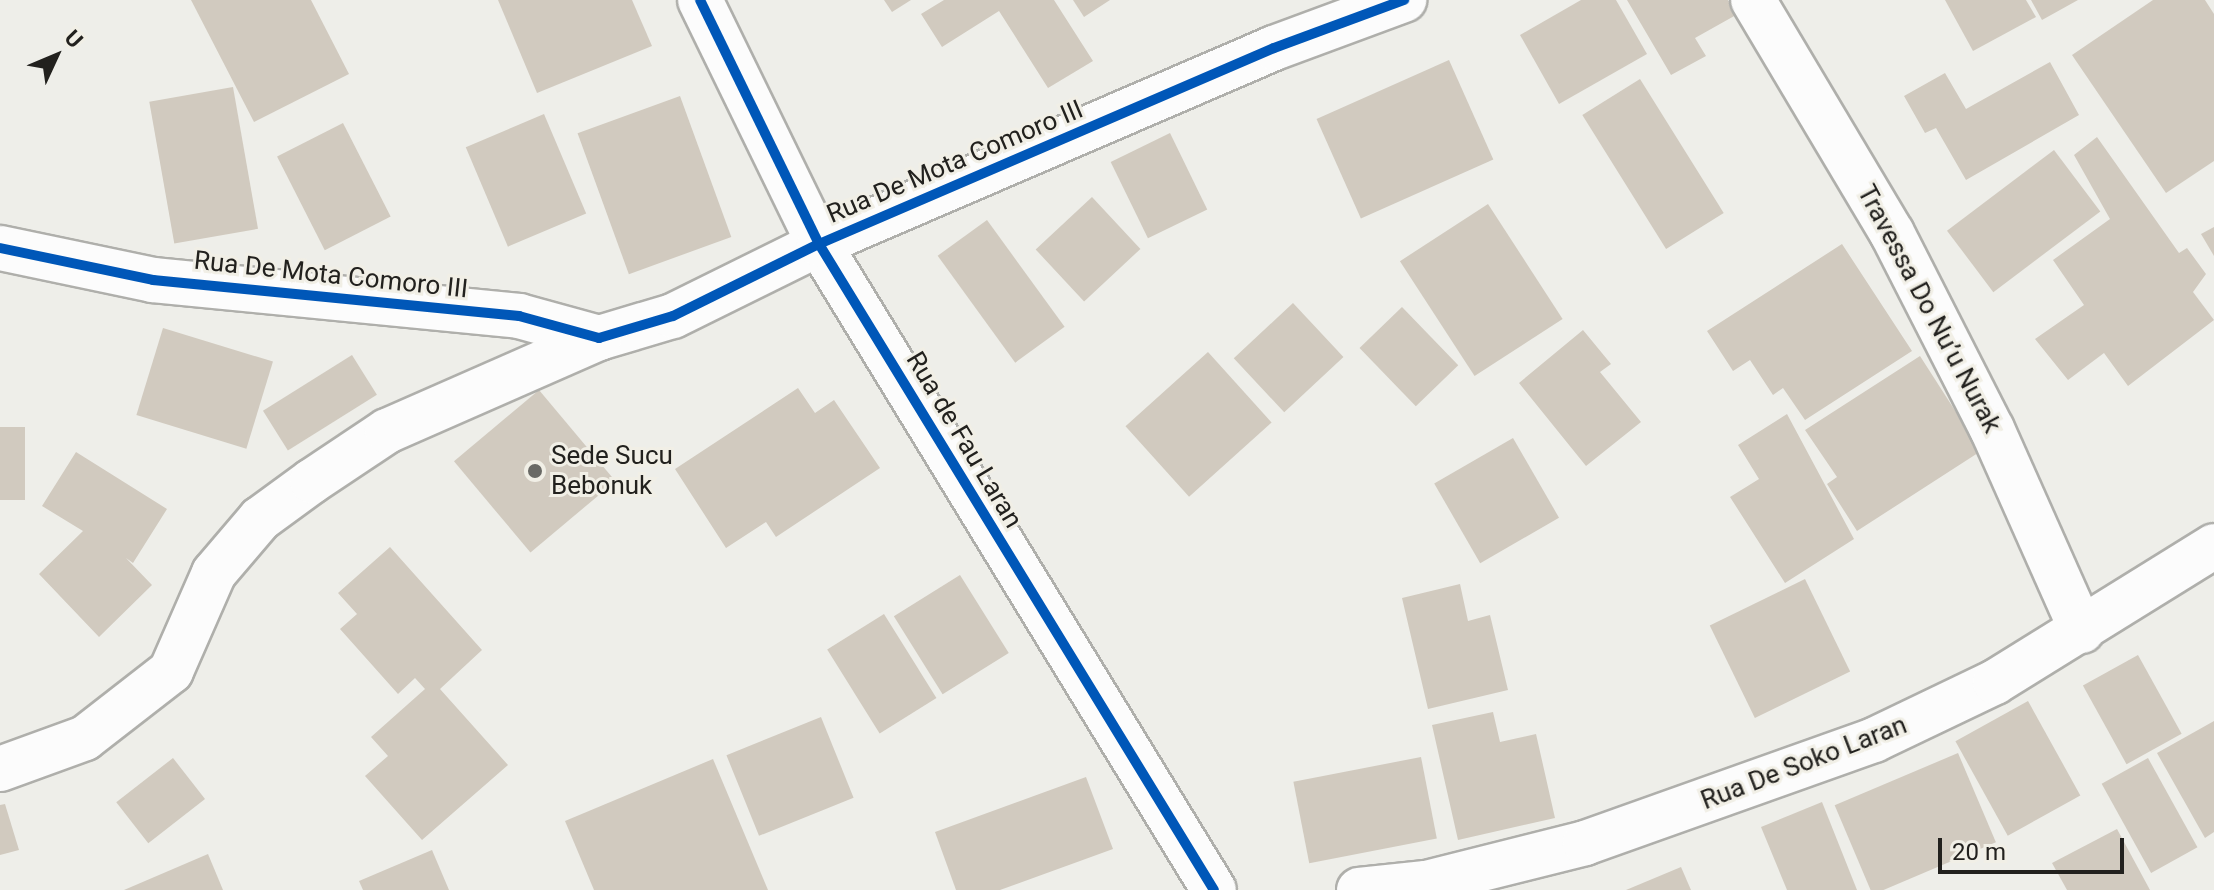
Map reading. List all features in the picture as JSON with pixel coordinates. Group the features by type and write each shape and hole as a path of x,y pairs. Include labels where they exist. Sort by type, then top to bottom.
{"street":[{"name":"Rua de Fau Laran","path":"700,0 819,244 1214,890"},
{"name":"Rua De Mota Comoro III","path":"0,248 153,280 519,316 599,338 673,316 819,244 1274,48 1404,0"},
{"name":"Travessa Do Nu’u Nurak","path":"1753,0 1892,233 1992,429 2082,631"},
{"path":"0,769 85,738 171,671 214,573 260,519 312,481 387,431 599,338"},
{"name":"Rua De Soko Laran","path":"1359,890 1426,883 1585,843 1874,740 2082,631 2214,546"}],"building":[{"path":"191,0 311,0 349,74 254,122"},
{"path":"498,0 632,0 652,46 537,93"},
{"path":"884,0 911,0 892,12"},
{"path":"944,0 1054,0 1093,61 1048,88 999,11 942,47 921,14"},
{"path":"1073,0 1110,0 1084,17"},
{"path":"1581,0 1616,0 1647,54 1559,104 1520,35"},
{"path":"1627,0 1728,0 1736,15 1695,38 1706,56 1671,75"},
{"path":"1945,0 2026,0 2036,17 1973,51"},
{"path":"2031,0 2078,0 2042,20"},
{"path":"2153,0 2205,0 2214,14 2214,161 2166,193 2072,55"},
{"path":"1449,60 1493,160 1361,219 1317,119"},
{"path":"2050,62 2079,115 1966,180 1936,128 1925,133 1904,96 1945,73 1966,109"},
{"path":"1640,79 1724,213 1666,249 1582,115"},
{"path":"233,87 258,229 174,244 149,102"},
{"path":"680,96 731,237 629,274 578,133"},
{"path":"544,114 586,213 508,247 466,147"},
{"path":"343,123 391,217 325,250 277,157"},
{"path":"1170,133 1207,209 1148,238 1111,162"},
{"path":"2097,137 2179,253 2187,248 2206,274 2193,292 2214,320 2128,386 2104,353 2068,380 2035,339 2084,305 2053,260 2110,219 2074,155"},
{"path":"2054,150 2100,211 1993,292 1947,231"},
{"path":"1092,197 1140,249 1084,301 1036,250"},
{"path":"1488,204 1563,319 1475,376 1400,261"},
{"path":"987,220 1065,327 1015,363 938,256"},
{"path":"2214,227 2214,256 2201,234"},
{"path":"1842,244 1912,351 1805,420 1783,388 1773,395 1750,360 1733,371 1707,331"},
{"path":"1293,303 1343,357 1284,412 1234,358"},
{"path":"1402,307 1458,365 1416,406 1360,348"},
{"path":"163,328 273,362 246,449 136,415"},
{"path":"1583,330 1611,364 1600,372 1641,422 1586,466 1519,383"},
{"path":"1208,352 1272,423 1189,497 1126,426"},
{"path":"352,355 377,395 288,450 263,411"},
{"path":"1920,356 1981,451 1857,531 1827,484 1837,477 1805,430"},
{"path":"798,388 815,413 834,400 880,468 776,537 766,522 726,548 675,469"},
{"name":"Sede Sucu Bebonuk","path":"539,390 615,481 530,553 454,461"},
{"path":"1787,414 1854,539 1785,583 1730,497 1759,479 1738,445"},
{"path":"0,427 25,427 25,500 0,500"},
{"path":"1513,438 1559,518 1480,563 1434,484"},
{"path":"76,452 167,509 133,563 126,558 152,585 99,637 39,574 83,531 42,506"},
{"path":"390,547 482,650 440,689 508,765 422,840 365,776 388,756 371,737 425,689 415,678 398,694 340,629 357,614 338,593"},
{"path":"960,575 1009,653 943,694 894,616"},
{"path":"1805,579 1850,672 1755,718 1710,625"},
{"path":"1460,584 1468,621 1490,615 1508,690 1428,709 1402,598"},
{"path":"884,614 936,698 880,733 827,650"},
{"path":"2138,655 2182,734 2127,764 2083,686"},
{"path":"2028,701 2080,795 2008,836 1955,741"},
{"path":"1493,712 1500,742 1536,734 1555,818 1458,840 1432,725"},
{"path":"821,717 854,798 759,836 726,755"},
{"path":"2214,721 2214,832 2205,838 2157,753"},
{"path":"1958,753 1996,842 1884,890 1871,890 1835,805"},
{"path":"1421,757 1437,838 1309,863 1293,782"},
{"path":"173,758 205,799 148,843 116,802"},
{"path":"2148,758 2197,847 2151,873 2102,784"},
{"path":"713,759 768,890 594,890 565,821"},
{"path":"1086,777 1113,849 1000,890 956,890 935,832"},
{"path":"1822,802 1857,890 1787,890 1761,827"},
{"path":"5,804 19,850 0,855 0,805"},
{"path":"2117,829 2150,890 2067,890 2052,863"},
{"path":"432,850 449,890 363,890 359,881"},
{"path":"208,854 223,890 124,890"},
{"path":"1681,867 1691,890 1626,890"}],"cycle path":[{"path":"700,0 819,244 1214,890"},
{"path":"0,248 153,280 519,316 599,338 673,316 819,244 1274,48 1404,0"}],"place":[{"name":"Sede Sucu Bebonuk","path":"535,471"}]}
